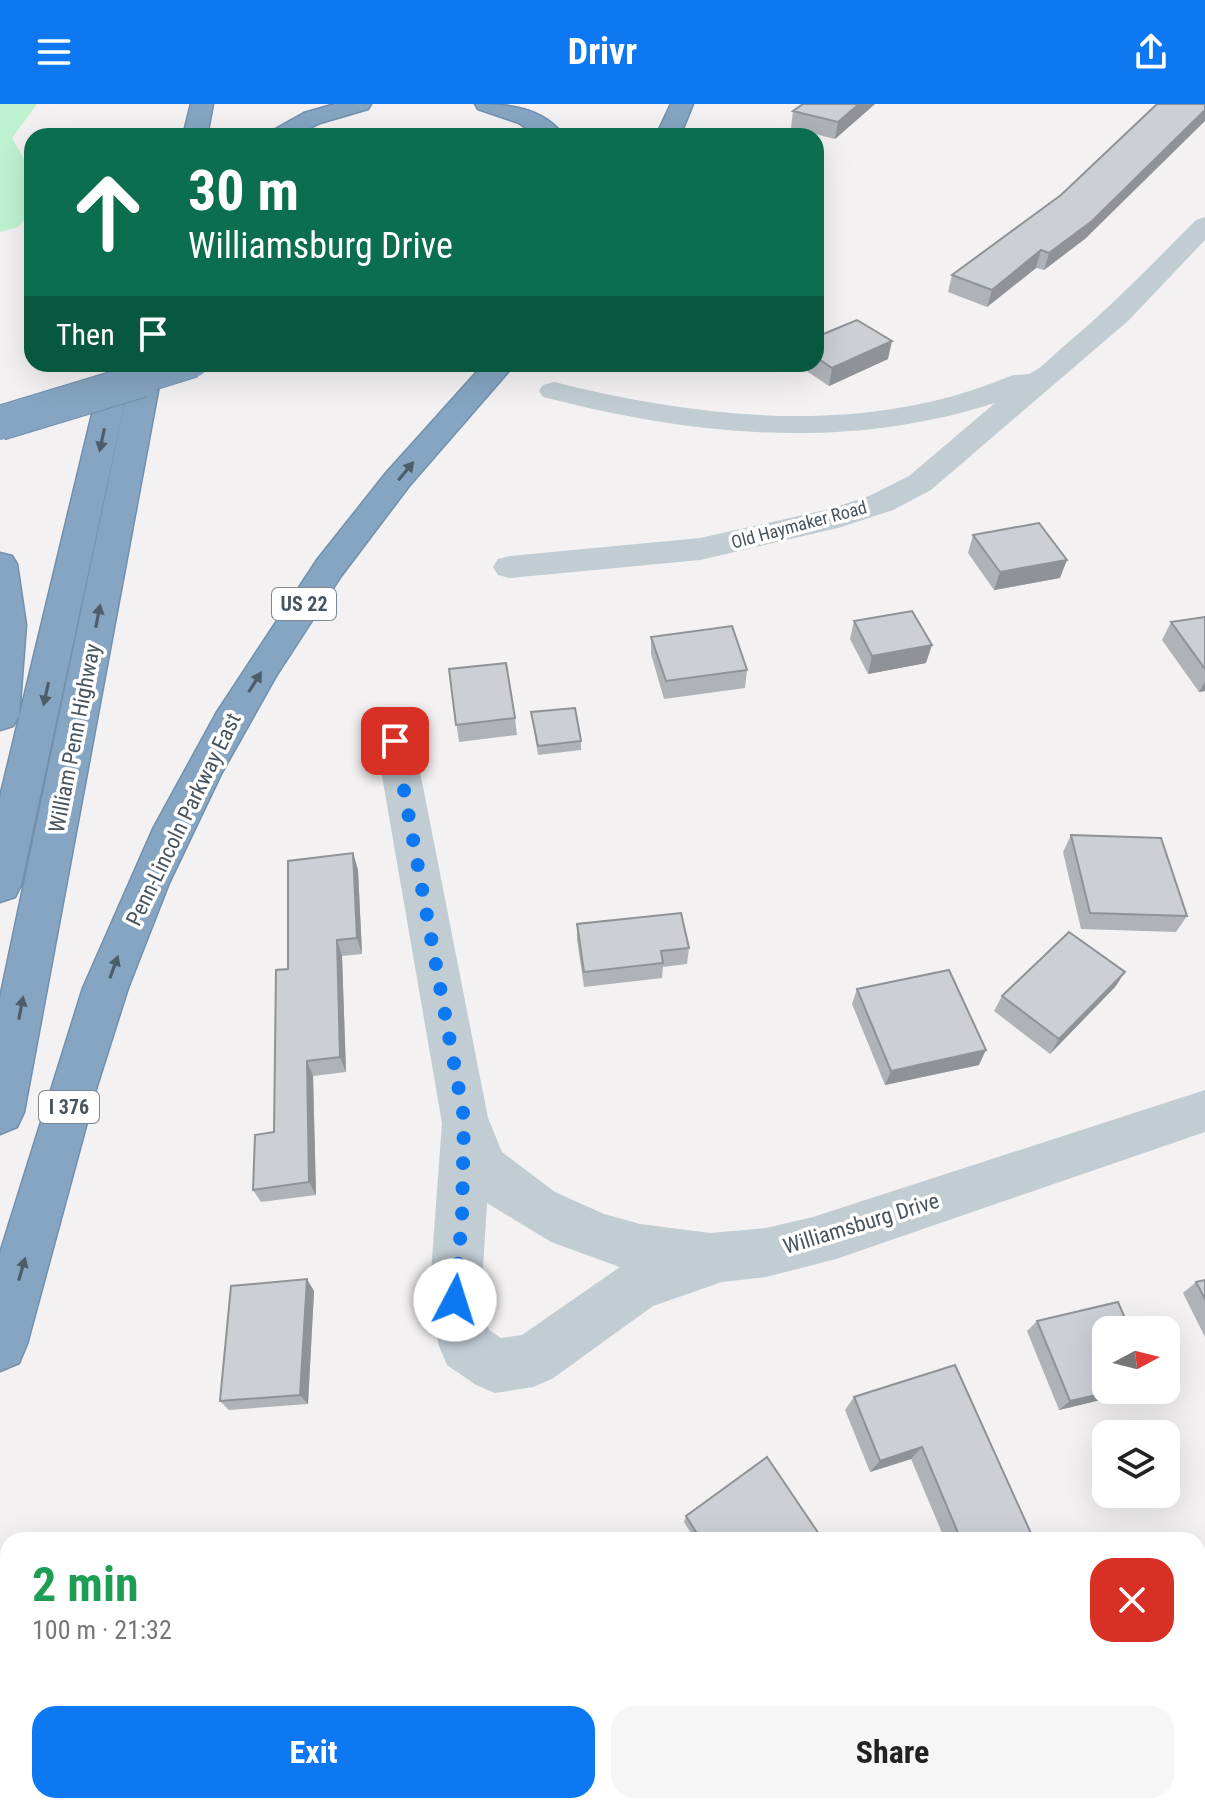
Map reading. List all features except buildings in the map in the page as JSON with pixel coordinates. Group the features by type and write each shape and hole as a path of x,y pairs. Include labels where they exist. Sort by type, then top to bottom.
{"highway":[{"path":"197,128 202,104"},
{"path":"291,128 312,118 360,104"},
{"path":"486,104 527,118 541,128"},
{"path":"523,104 552,118 564,128"},
{"path":"672,128 682,104"},
{"path":"693,128 697,104"},
{"path":"0,401 97,372"},
{"name":"William Penn Highway","path":"0,885 37,735 115,372"},
{"name":"William Penn Highway","path":"0,1112 146,372"},
{"path":"0,423 168,372"},
{"name":"Penn-Lincoln Parkway East","path":"0,1344 99,1008 153,875 235,713 323,575 407,469 493,372"},
{"path":"0,564 8,625 0,716"}],"street":[{"name":"Old Haymaker Road","path":"510,567 700,549 838,518 920,483 1125,308 1205,225"},
{"name":"Old Haymaker Road","path":"554,391 681,421 756,427 823,426 905,417 1013,386 1081,346"},
{"path":"934,410 956,410 970,416 979,433"},
{"name":"Williamsburg Drive","path":"395,741 464,1118 482,1165 510,1192 563,1220 628,1247 681,1255 740,1257 814,1241 1205,1111"},
{"path":"464,1118 462,1217 455,1300 466,1346 495,1366 533,1360 586,1319 639,1285 680,1269 740,1257"}],"green space":[{"path":"0,104 37,104 12,138 24,159 24,220 18,227 0,232"}],"route":[{"path":"395,741 464,1118 462,1217 455,1300"}]}
